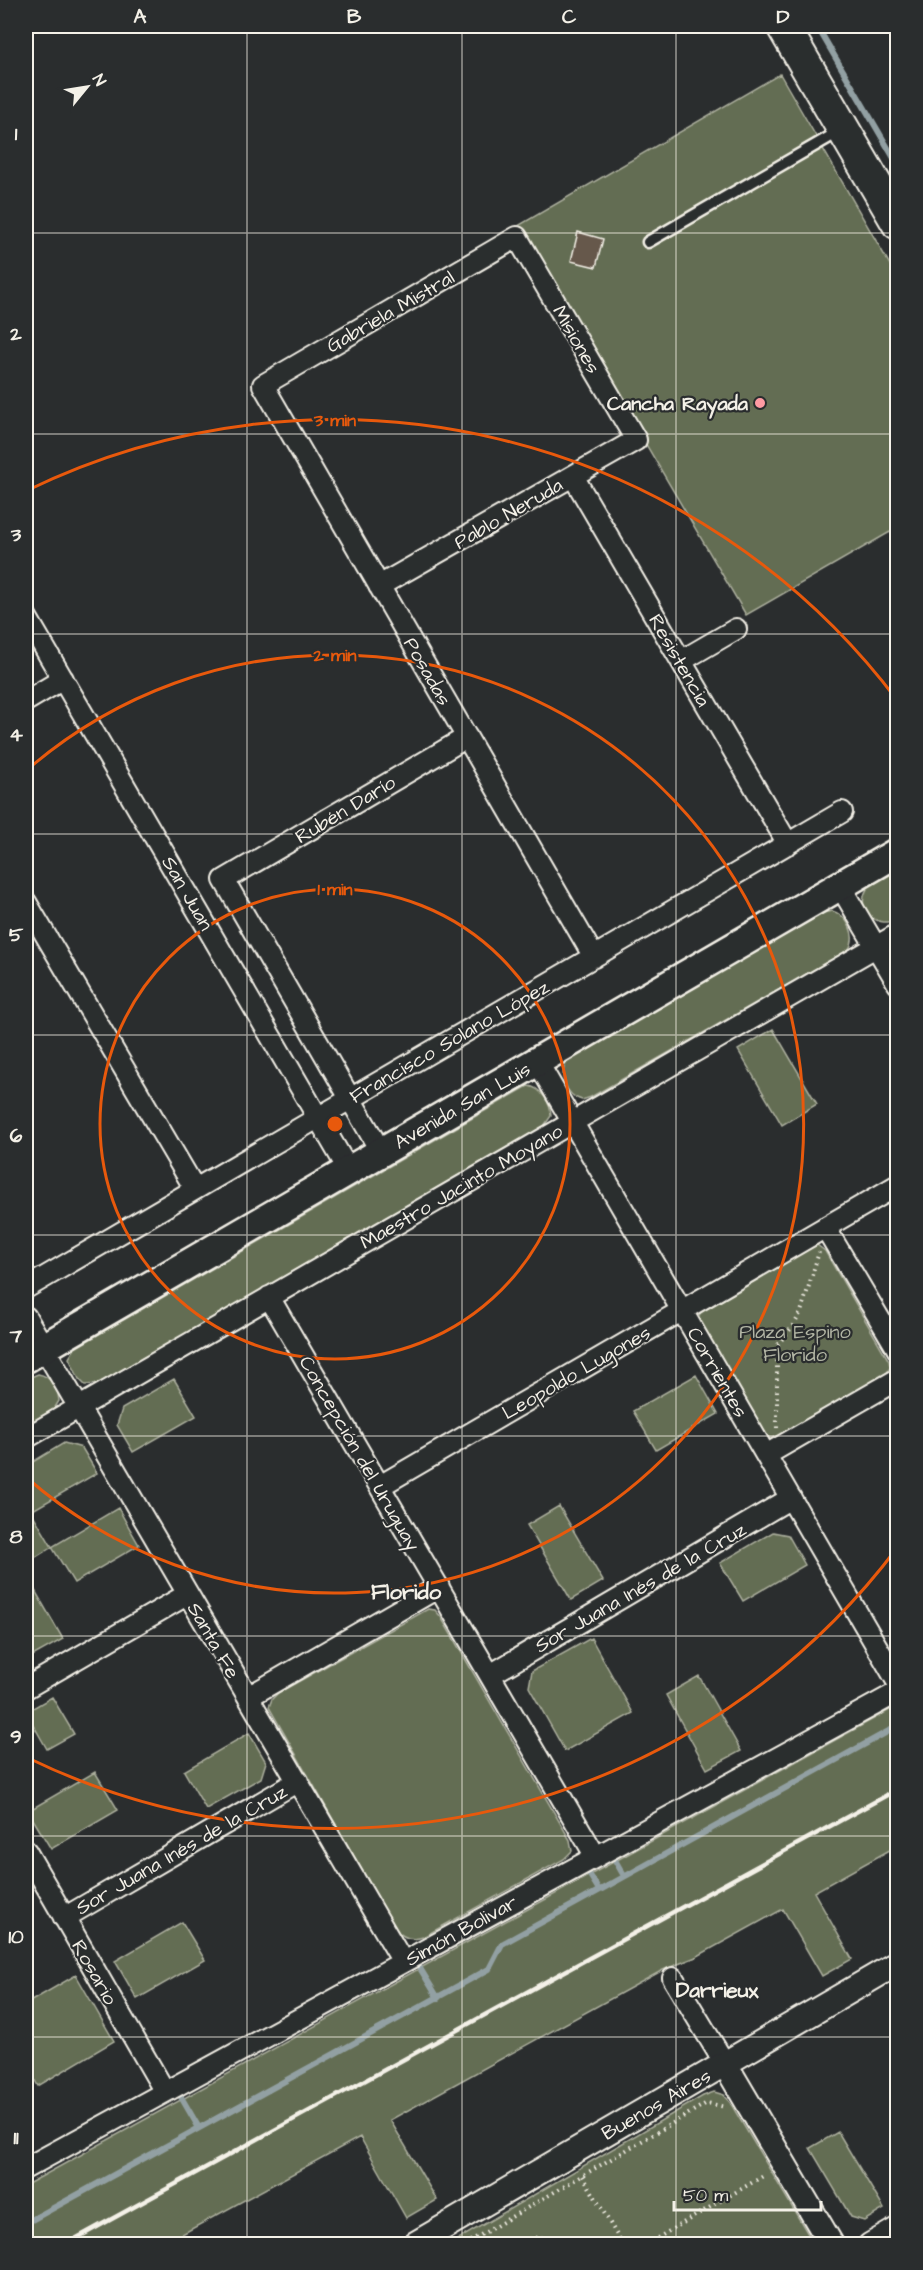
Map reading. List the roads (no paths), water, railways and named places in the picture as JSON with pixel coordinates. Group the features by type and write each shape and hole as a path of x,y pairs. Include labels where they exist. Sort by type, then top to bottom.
{"main road":[{"path":"783,26 897,223"},
{"name":"Avenida San Luis","path":"34,1353 897,852"}],"street":[{"name":"Gabriela Mistral","path":"263,385 517,237"},
{"name":"Misiones","path":"517,237 636,440"},
{"name":"Posadas","path":"263,385 594,957"},
{"name":"Pablo Neruda","path":"379,586 636,440"},
{"name":"Resistencia","path":"573,476 788,844"},
{"name":"San Juan","path":"26,616 349,1171"},
{"path":"681,661 736,629"},
{"path":"26,701 63,679"},
{"name":"Rubén Darío","path":"224,880 467,737"},
{"name":"Francisco Solano López","path":"26,1288 842,812"},
{"name":"San Juan","path":"224,880 381,1152"},
{"path":"840,886 897,984"},
{"path":"26,902 195,1189"},
{"name":"Maestro Jacinto Moyano","path":"26,1438 897,934"},
{"name":"Corrientes","path":"537,1061 897,1683"},
{"name":"Leopoldo Lugones","path":"380,1486 897,1185"},
{"path":"825,1227 897,1350"},
{"name":"Concepción del Uruguay","path":"270,1297 596,1857"},
{"name":"Santa Fe","path":"26,1317 34,1353 78,1407 403,1962"},
{"path":"766,1455 897,1379"},
{"name":"Sor Juana Inés de la Cruz","path":"490,1675 791,1498"},
{"path":"248,1697 439,1587"},
{"path":"26,1688 188,1594"},
{"name":"Simón Bolivar","path":"26,2168 897,1692"},
{"name":"Sor Juana Inés de la Cruz","path":"64,1918 298,1781"},
{"name":"Rosario","path":"26,1851 165,2092"},
{"name":"Buenos Aires","path":"415,2244 897,1964"},
{"path":"673,1978 831,2244"},
{"path":"869,2244 897,2228"}],"lane":[{"path":"648,242 843,129"}],"waterway":[{"path":"817,26 898,165"},
{"path":"26,2223 489,1969 502,1944 898,1726"},
{"path":"611,1853 624,1876"},
{"path":"585,1867 599,1890"},
{"path":"415,1960 438,1998"},
{"path":"177,2090 199,2128"}],"railway":[{"path":"66,2244 898,1789"}],"place":[{"name":"Cancha Rayada","path":"760,403"}],"district":[{"name":"Florido","path":"406,1591"},
{"name":"Darrieux","path":"717,1990"}],"park label":[{"name":"Plaza Espino Florido","path":"795,1342"}]}
